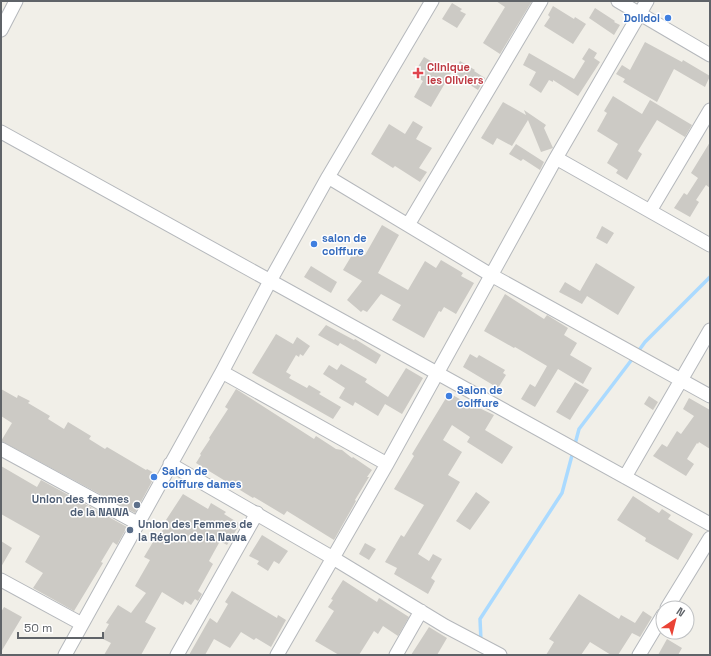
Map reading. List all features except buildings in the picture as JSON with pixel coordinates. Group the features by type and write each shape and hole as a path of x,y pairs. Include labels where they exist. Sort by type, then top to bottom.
{"street":[{"path":"1,30 16,1"},
{"path":"65,655 222,372 270,281 328,178 432,1"},
{"path":"408,224 541,1"},
{"path":"618,1 710,55"},
{"path":"277,655 387,464 556,158 647,1"},
{"path":"650,211 710,110"},
{"path":"1,132 710,524"},
{"path":"556,158 710,245"},
{"path":"328,178 408,224 491,275 710,396"},
{"path":"625,477 710,330"},
{"path":"222,372 387,464"},
{"path":"1,449 137,523"},
{"path":"170,464 334,558 445,626 500,655"},
{"path":"177,655 257,513"},
{"path":"672,600 710,538"},
{"path":"1,580 82,624"},
{"path":"396,655 421,611"},
{"path":"639,655 655,628"}],"waterway":[{"path":"637,353 645,342 710,277"},
{"path":"481,641 480,619 562,493 579,429 633,358"}],"place":[{"name":"Dolidol","path":"668,18"},
{"name":"Clinique les Oliviers","path":"418,73"},
{"name":"salon de coiffure","path":"314,244"},
{"name":"Salon de coiffure","path":"449,396"},
{"name":"Salon de coiffure dames","path":"154,477"},
{"name":"Union des femmes de la NAWA","path":"137,505"},
{"name":"Union des Femmes de la Région de la Nawa","path":"130,530"}]}
